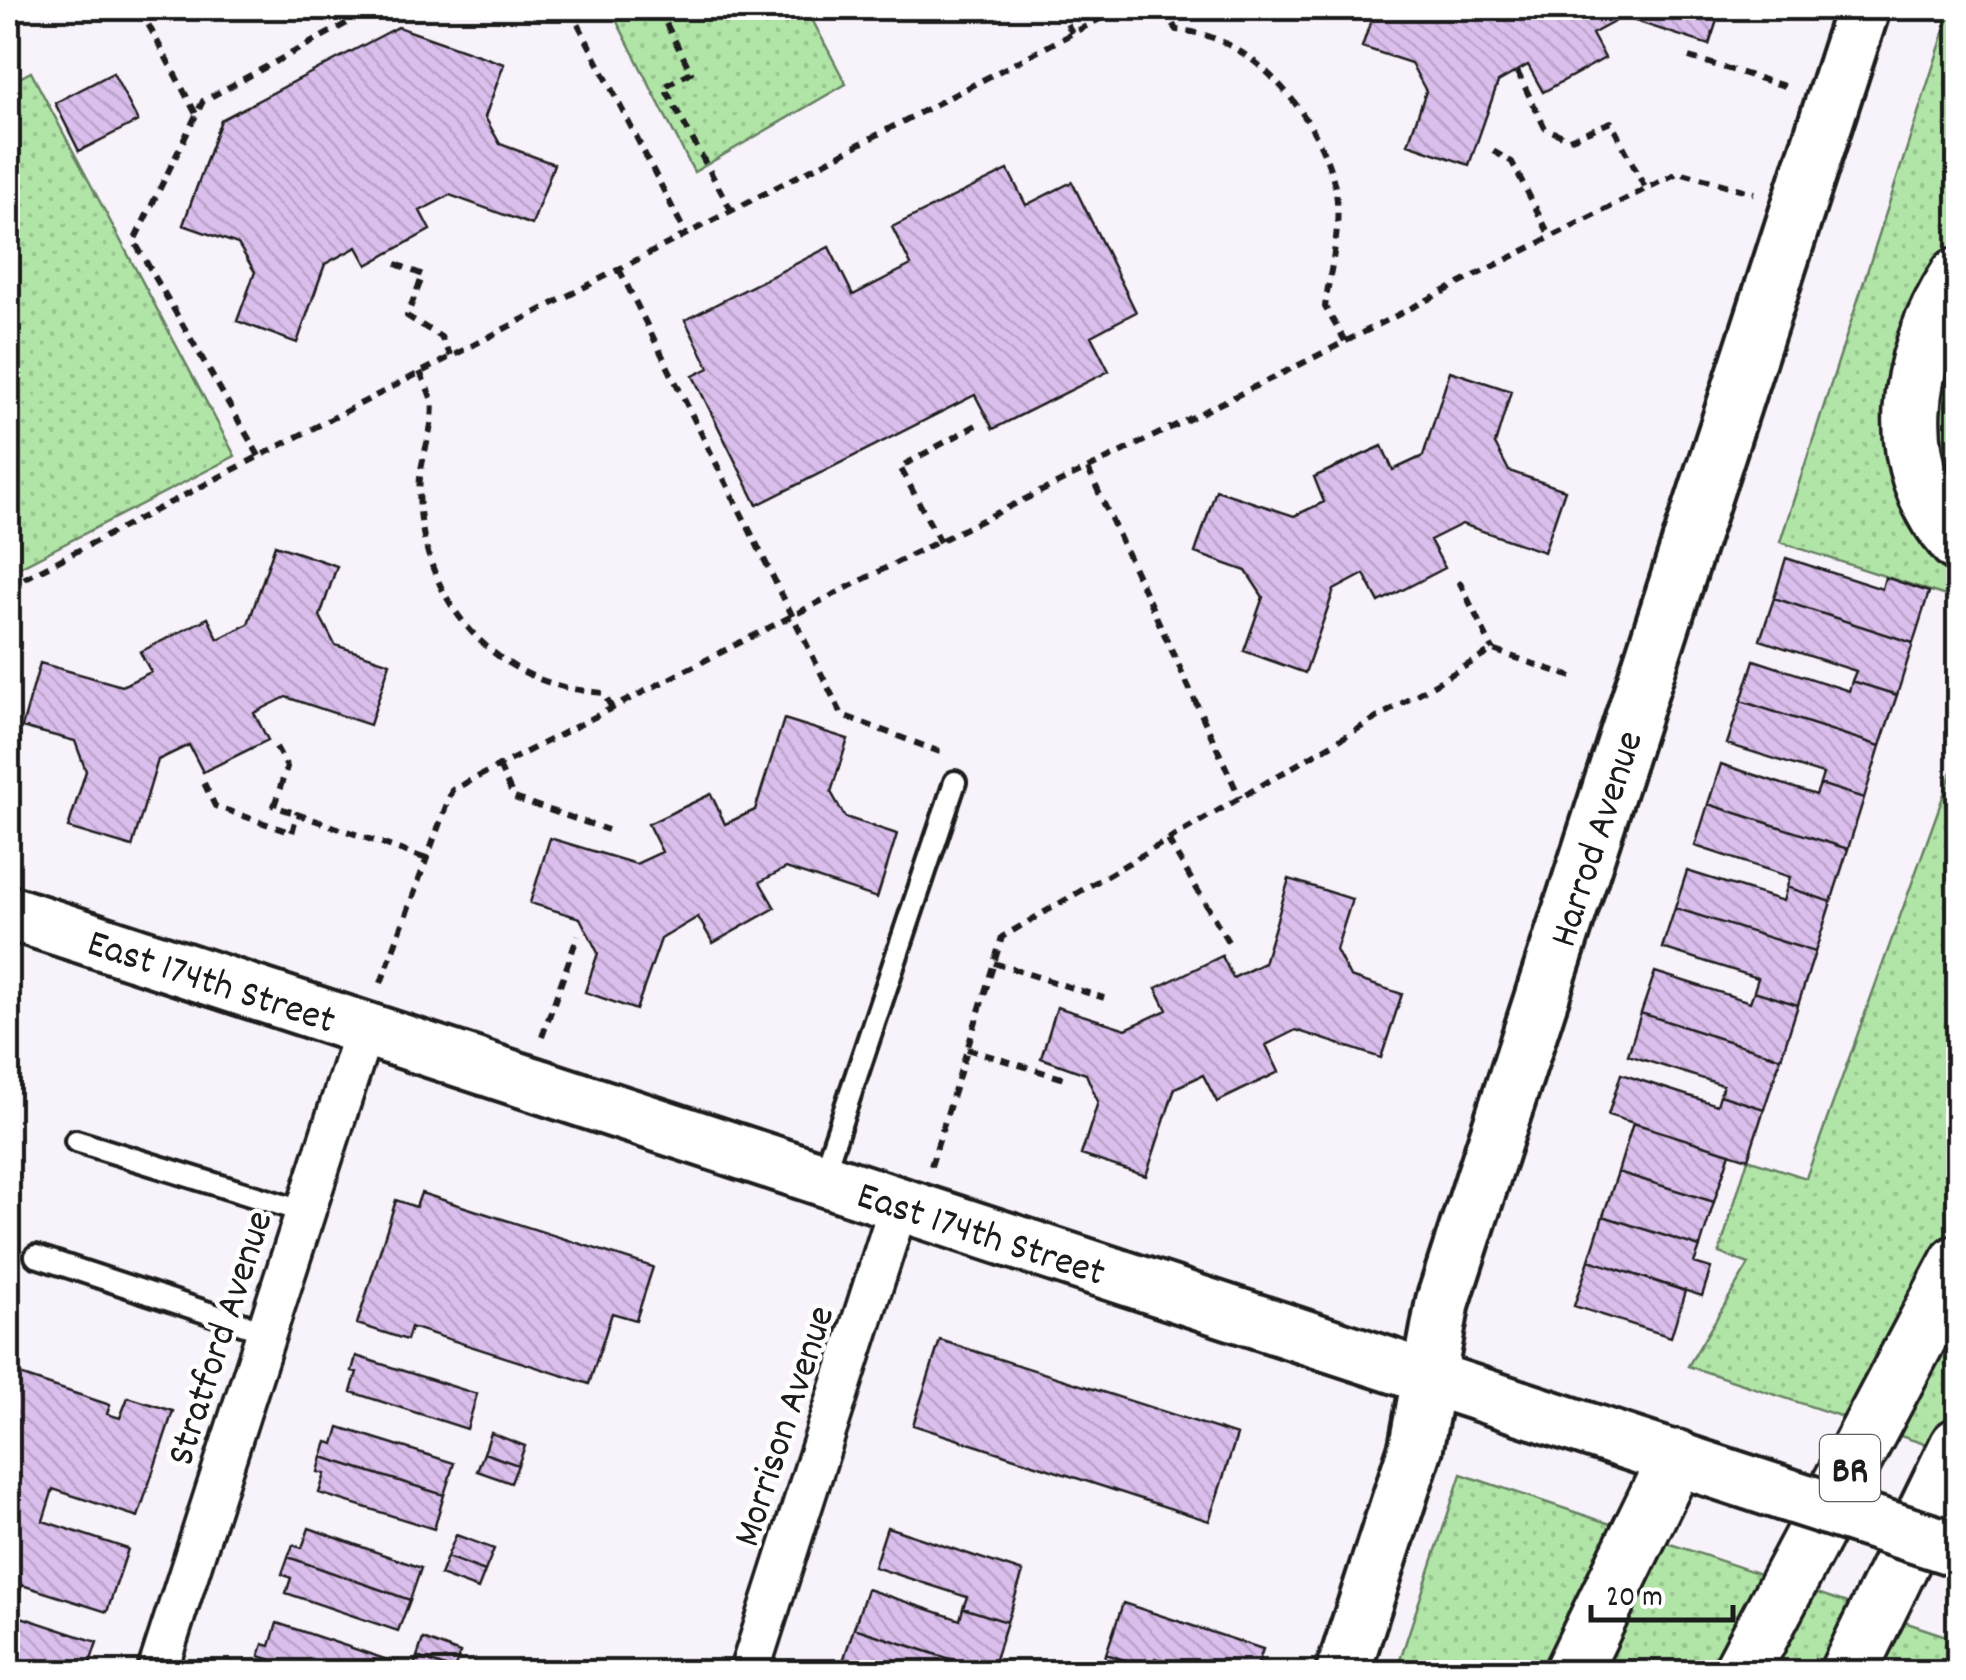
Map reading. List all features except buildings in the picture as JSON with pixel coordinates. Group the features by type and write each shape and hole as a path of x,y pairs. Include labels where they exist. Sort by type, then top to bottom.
{"highway":[{"path":"1958,276 1920,356 1910,416 1911,446 1918,474 1958,543"},
{"name":"BR","path":"1740,1672 1958,1263"},
{"name":"BR","path":"1850,1672 1958,1446"},
{"path":"1572,1672 1676,1458"},
{"path":"1850,1672 1958,1501"}],"main road":[{"name":"Harrod Avenue","path":"1343,1672 1416,1446 1442,1302 1863,8"},
{"name":"East 174th Street","path":"8,912 1958,1550"}],"street":[{"name":"Stratford Avenue","path":"157,1672 364,1030"},
{"name":"Morrison Avenue","path":"749,1672 908,1208"}],"lane":[{"path":"821,1180 955,782"},
{"path":"76,1141 305,1212"},
{"path":"36,1256 266,1332"}],"path":[{"path":"259,456 134,240 203,101 375,8"},
{"path":"570,8 686,234"},
{"path":"658,8 691,72 664,88 731,210"},
{"path":"1059,8 1072,33"},
{"path":"8,587 1120,8"},
{"path":"1165,8 1176,30 1194,31 1242,54 1264,71 1310,121 1335,185 1337,234 1325,307 1345,341"},
{"path":"140,9 196,115"},
{"path":"1689,56 1833,101"},
{"path":"1516,72 1545,128 1569,139 1610,122 1645,188"},
{"path":"1493,151 1512,162 1550,236"},
{"path":"364,1030 452,790 1679,172 1798,206"},
{"path":"396,264 423,275 407,316 441,338 451,356"},
{"path":"619,269 842,715 963,761 955,782"},
{"path":"420,372 433,404 420,477 420,502 428,557 441,589 464,626 489,649 549,683 603,693 612,708"},
{"path":"940,542 900,467 980,424"},
{"path":"1088,469 1240,798"},
{"path":"1459,581 1493,650 1578,679"},
{"path":"908,1208 967,1049 1002,937 1493,650"},
{"path":"276,748 288,767 274,806 427,859"},
{"path":"498,766 514,798 608,830"},
{"path":"204,783 215,806 292,833 297,814"},
{"path":"1168,840 1230,945"},
{"path":"526,1083 578,935"},
{"path":"994,962 1104,998"},
{"path":"967,1049 1064,1079"}],"green space":[{"path":"610,8 806,8 846,84 694,172"},
{"path":"1952,8 1958,8 1958,600 1780,542"},
{"path":"31,72 235,456 8,573 8,84"},
{"path":"1958,755 1958,1455 1688,1366 1749,1264 1719,1253 1748,1159 1806,1178"},
{"path":"1461,1474 1958,1640 1958,1672 1396,1672"}]}
